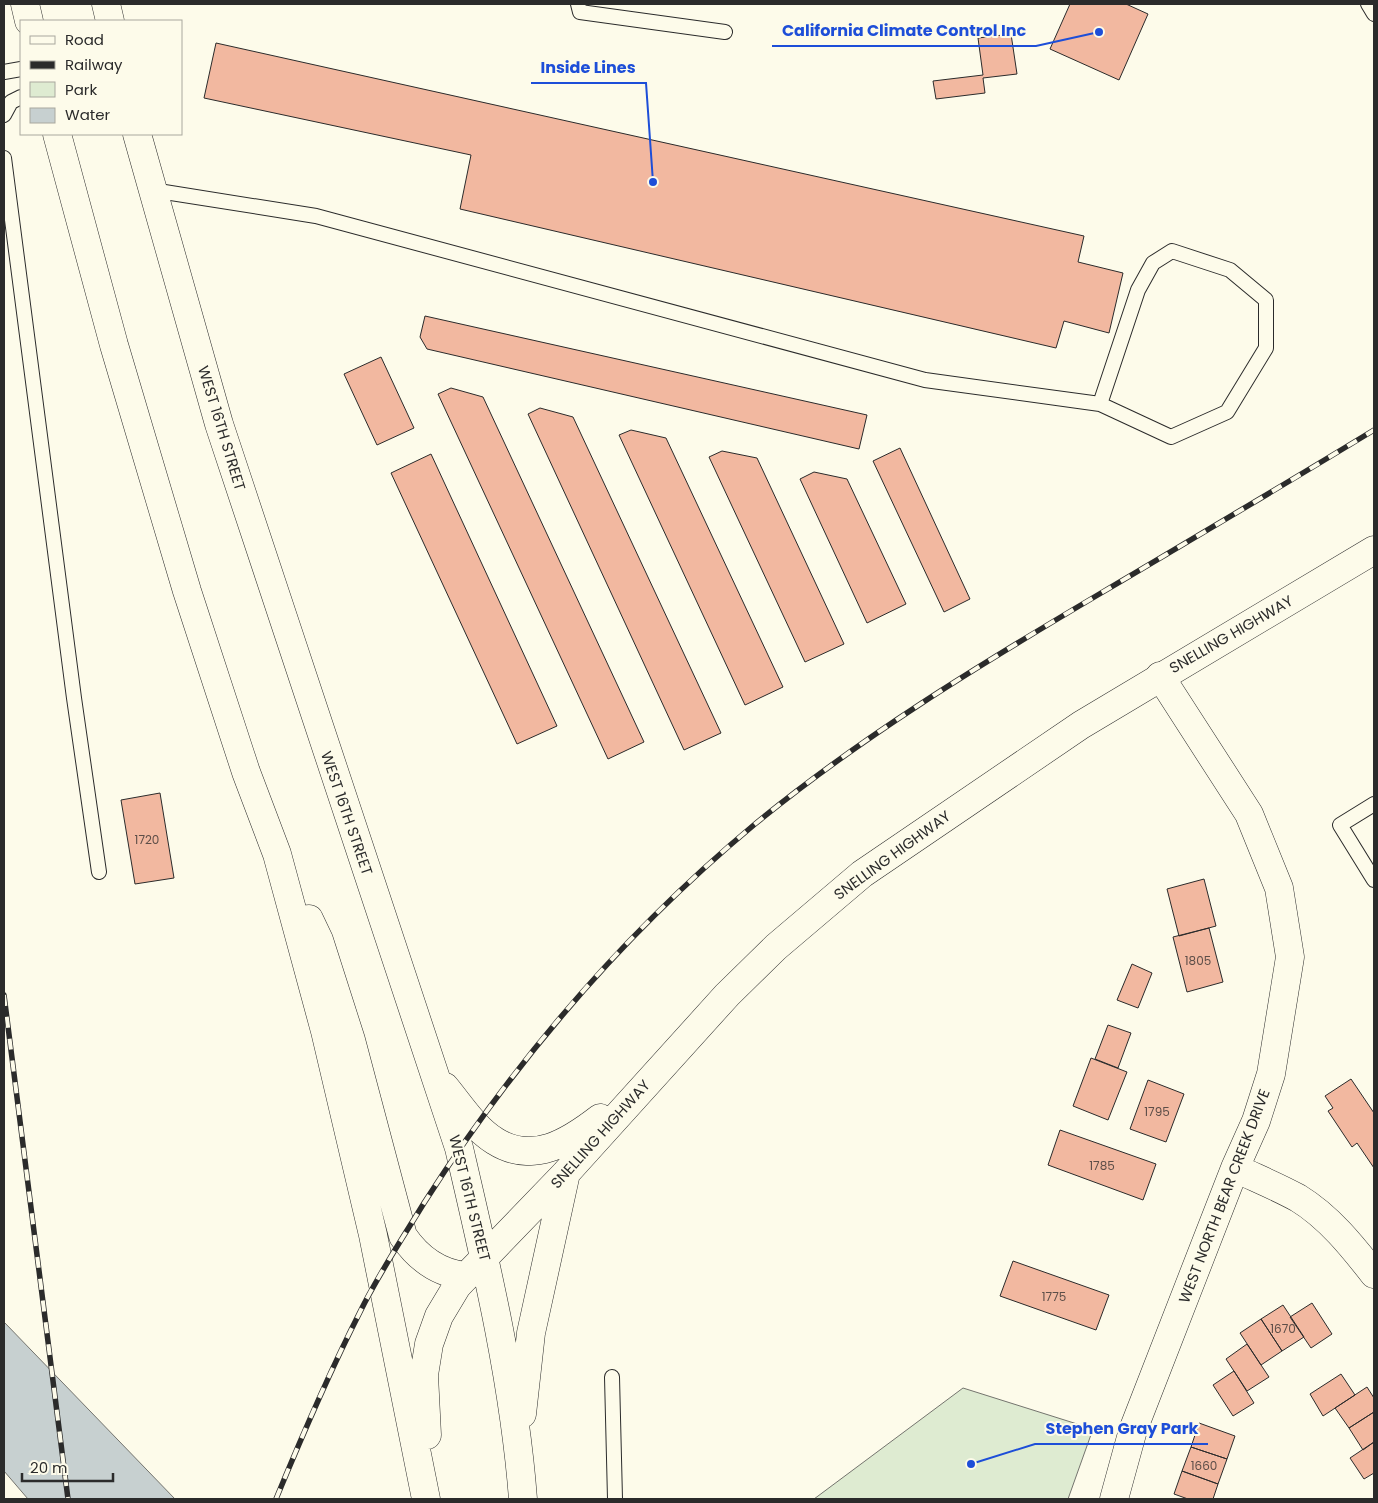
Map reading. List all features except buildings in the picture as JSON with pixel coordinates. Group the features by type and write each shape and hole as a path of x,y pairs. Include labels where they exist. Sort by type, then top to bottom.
{"main road":[{"path":"25,4 29,20"},
{"path":"106,4 110,20"},
{"path":"57,135 114,345 187,591 246,772 277,854 319,940 350,1040 403,1236 415,1254 447,1274 475,1267"},
{"name":"WEST 16TH STREET","path":"137,135 219,424 338,786 437,1076 459,1148 475,1267 519,1450 523,1499"},
{"name":"SNELLING HIGHWAY","path":"431,1499 424,1375 428,1352 439,1316 475,1267 566,1173 646,1082 727,995 776,947 862,874 1073,730 1160,676 1374,550"},
{"name":"WEST NORTH BEAR CREEK DRIVE","path":"1114,1499 1133,1430 1235,1168 1256,1121 1271,1074 1281,1024 1290,957 1279,888 1249,814 1160,676"},
{"path":"277,854 325,1031 374,1235 426,1499"},
{"path":"437,1076 477,1125 494,1141 510,1148 538,1151 559,1146 579,1135 646,1082"},
{"path":"1235,1168 1306,1204 1327,1220 1351,1244 1374,1274"},
{"path":"519,1450 530,1333 566,1173"}],"lane":[{"path":"578,4 580,12 725,32"},
{"path":"1368,4 1374,14"},
{"path":"4,72 20,70"},
{"path":"4,114 11,102 20,98"},
{"path":"4,158 74,698 99,872"},
{"path":"152,190 316,216 925,380 1100,404 1171,438 1227,412 1266,348 1266,300 1230,270 1172,251 1153,263 1138,290 1100,404"},
{"path":"1374,804 1340,825 1374,880"},
{"path":"612,1378 615,1499"}],"green space":[{"path":"963,1388 1093,1429 1068,1499 814,1499"}],"water":[{"path":"4,1322 175,1499 28,1499 4,1471"}],"railway":[{"path":"276,1499 337,1358 382,1271 424,1203 496,1098 535,1049 575,1000 661,909 755,824 795,792 878,732 1008,649 1374,430"},
{"path":"4,995 68,1499"}],"place":[{"name":"California Climate Control Inc","path":"1099,32"},
{"name":"Inside Lines","path":"653,182"},
{"name":"Stephen Gray Park","path":"971,1464"}]}
